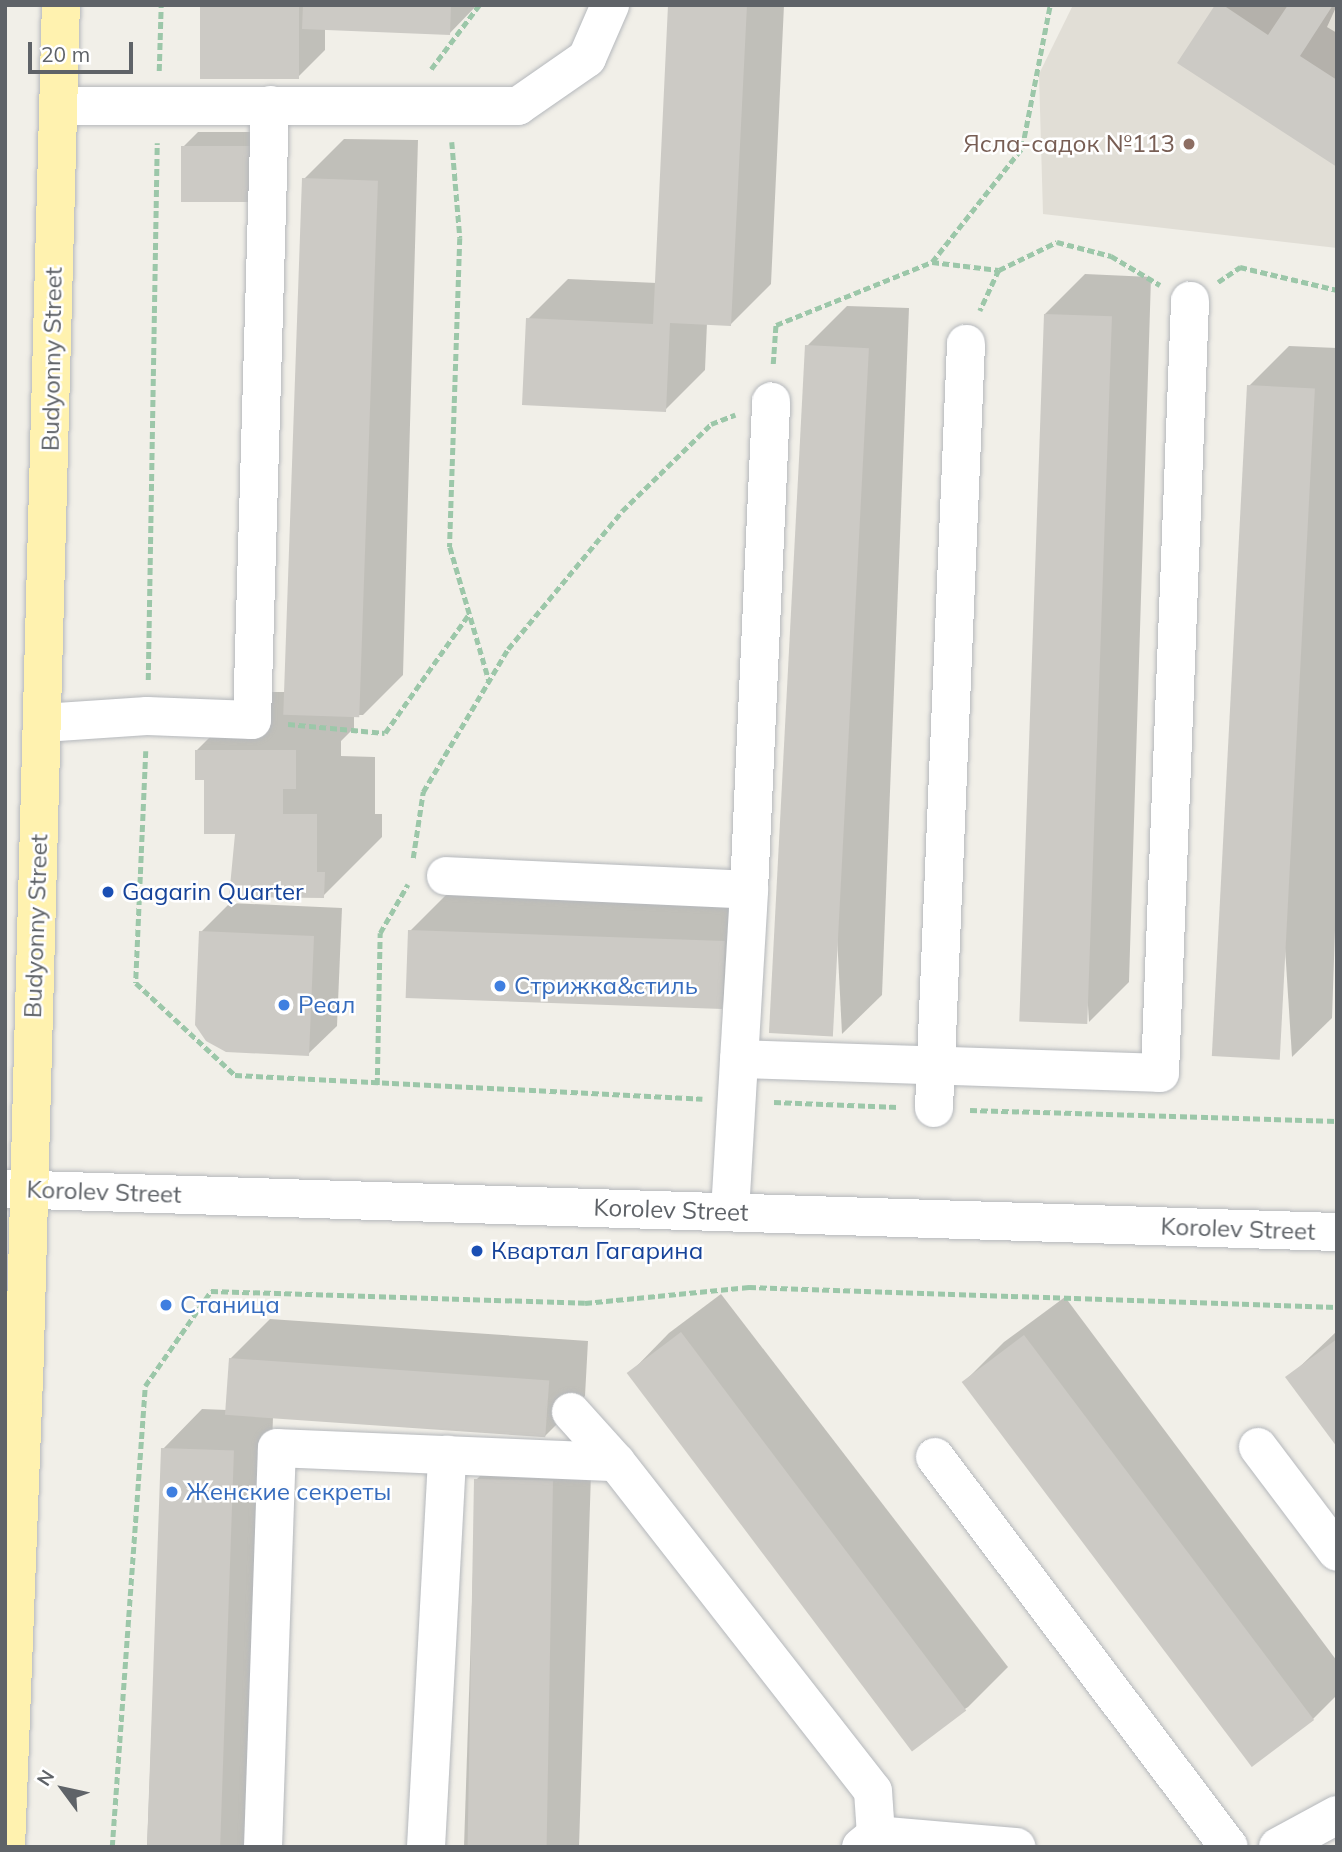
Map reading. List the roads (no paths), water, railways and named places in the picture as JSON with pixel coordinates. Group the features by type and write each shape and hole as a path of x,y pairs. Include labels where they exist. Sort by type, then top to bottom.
{"main road":[{"name":"Budyonny Street","path":"6,1847 18,1189 43,723 61,5"}],"street":[{"path":"58,106 518,106 587,58 610,5"},
{"path":"43,723 147,716 252,720 270,105"},
{"path":"739,1059 936,1062 1160,1073 1190,301"},
{"path":"934,1108 966,344"},
{"path":"730,1212 749,890 771,401"},
{"path":"429,872 749,890"},
{"name":"Korolev Street","path":"18,1189 1337,1232"},
{"path":"571,1412 616,1462 873,1791 868,1841 1016,1847"},
{"path":"1258,1447 1337,1552"},
{"path":"263,1847 277,1448 616,1462"},
{"path":"426,1847 447,1455"},
{"path":"935,1457 1229,1847"},
{"path":"1278,1847 1337,1815"}],"place":[{"name":"Ясла-садок №113","path":"1189,144"},
{"name":"Gagarin Quarter","path":"108,892"},
{"name":"Стрижка&стиль","path":"500,986"},
{"name":"Реал","path":"284,1005"},
{"name":"Квартал Гагарина","path":"477,1251"},
{"name":"Станица","path":"166,1305"},
{"name":"Женские секреты","path":"172,1492"}]}
